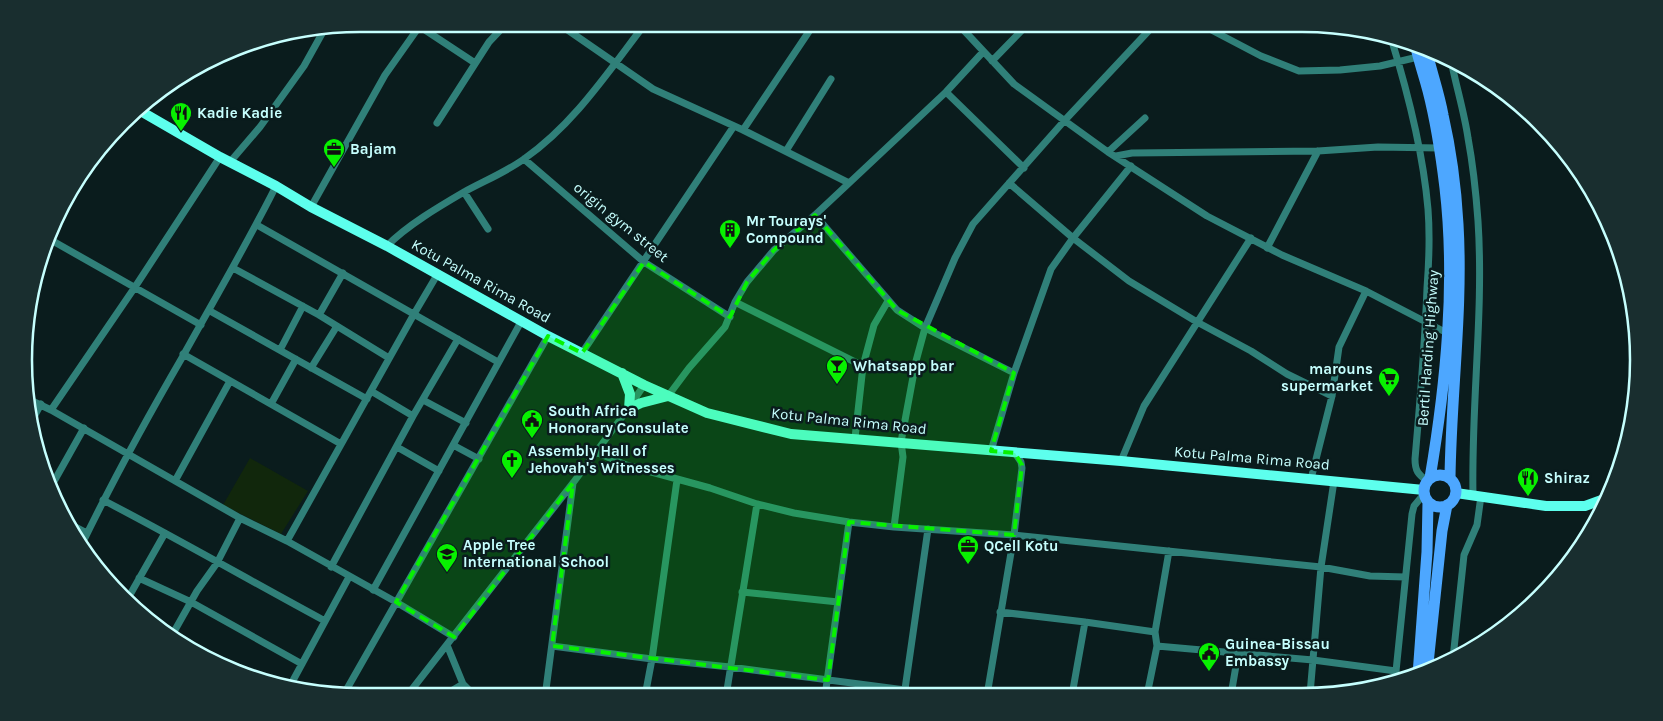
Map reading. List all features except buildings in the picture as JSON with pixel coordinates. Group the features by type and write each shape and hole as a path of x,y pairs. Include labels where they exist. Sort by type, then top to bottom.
{"main road":[{"name":"Bertil Harding Highway","path":"1419,667 1427,552 1427,489 1436,444 1448,333 1450,292 1449,224 1439,148 1422,55"},
{"name":"Bertil Harding Highway","path":"1423,55 1444,115 1458,224 1460,292 1450,478 1455,485 1456,492"},
{"path":"1450,478 1439,475 1427,489 1436,507 1447,505 1453,500 1456,492"},
{"path":"1428,664 1442,531 1447,505"}],"street":[{"path":"311,207 385,75 415,32"},
{"path":"430,32 475,63"},
{"path":"437,123 489,42 498,32"},
{"path":"570,32 653,89 744,130 849,183"},
{"path":"387,246 397,235 464,192 524,159 554,136 572,117 639,32"},
{"path":"744,130 809,32"},
{"path":"965,32 1014,84 1108,152 1207,216 1267,248 1366,291 1448,333"},
{"path":"992,61 1020,32"},
{"path":"894,527 903,457 901,442 916,360 925,328 955,258 973,224 1065,120 1148,32"},
{"path":"1215,32 1261,56 1299,71 1356,69 1380,66 1419,54"},
{"path":"51,410 225,159 260,127 304,66 321,35"},
{"path":"1157,646 1313,660 1396,672 1414,506 1427,489 1415,468 1415,459 1426,322 1429,256 1428,208 1419,147 1393,46"},
{"path":"628,409 641,403 668,396 689,368 725,327 735,302 747,282 774,250 946,92 983,52"},
{"path":"1453,69 1468,137 1476,192 1479,326 1472,453 1477,495 1477,525 1464,555 1454,652"},
{"path":"786,151 831,79"},
{"path":"946,92 1024,168"},
{"name":"Kotu Palma Rima Road","path":"145,114 548,336 644,385 707,413 791,434 1121,461 1427,489"},
{"path":"1108,152 1145,118"},
{"path":"582,353 734,126"},
{"path":"1116,156 1132,153 1318,151 1378,146 1439,148"},
{"path":"1267,248 1318,151"},
{"name":"origin gym street","path":"524,159 644,262 730,317"},
{"path":"991,451 1014,373 1051,269 1072,238 1131,166"},
{"path":"1009,183 1072,238 1129,281 1196,322 1252,351 1287,374 1332,396"},
{"path":"85,538 103,500 210,311 276,186"},
{"path":"464,192 488,229"},
{"path":"815,214 897,310 925,328 1014,373"},
{"path":"257,225 498,362"},
{"path":"1121,461 1144,406 1251,238"},
{"path":"55,242 201,325"},
{"path":"233,268 319,315 389,358"},
{"path":"319,315 343,273"},
{"path":"287,542 437,275"},
{"path":"1311,479 1332,396 1339,347 1366,291"},
{"path":"855,438 864,366 874,325 888,301"},
{"path":"735,302 864,366"},
{"path":"280,350 303,306"},
{"path":"210,311 367,399"},
{"path":"373,590 522,320"},
{"path":"311,368 337,326"},
{"path":"347,688 548,336"},
{"path":"331,567 413,416 458,339"},
{"path":"184,354 341,444"},
{"path":"271,404 296,360"},
{"path":"622,373 630,394 628,409"},
{"path":"175,481 230,381"},
{"path":"413,688 596,452 644,385"},
{"path":"371,391 413,416"},
{"path":"423,400 466,423"},
{"path":"35,402 240,518 396,602 454,637"},
{"path":"37,412 41,404"},
{"path":"55,480 84,428"},
{"path":"453,445 479,459"},
{"path":"397,447 439,471"},
{"path":"596,452 626,465 710,488 756,504 794,513 849,522 1014,535 1321,567 1370,576 1405,577"},
{"path":"988,688 1014,535 1022,468 1021,462 1015,453"},
{"path":"647,688 678,480"},
{"path":"1311,688 1321,567 1334,481"},
{"path":"545,688 573,482"},
{"path":"1456,492 1546,506 1585,506 1599,501"},
{"path":"103,500 325,621"},
{"path":"727,688 756,504"},
{"path":"175,631 216,563 240,518"},
{"path":"826,688 849,522"},
{"path":"79,529 87,533"},
{"path":"905,688 928,529"},
{"path":"131,594 165,533"},
{"path":"1148,688 1157,646 1154,632 1169,551"},
{"path":"139,578 191,602 302,664"},
{"path":"293,681 349,578"},
{"path":"742,592 838,602"},
{"path":"1000,612 1154,632"},
{"path":"1073,688 1085,622"},
{"path":"447,645 463,684 467,688"},
{"path":"552,646 652,660 730,667 875,688"},
{"path":"1232,688 1238,654"},
{"path":"456,688 463,684"}],"highlighted area":[{"path":"815,215 897,310 1014,373 991,451 1015,453 1022,465 1014,535 849,522 828,680 552,646 573,483 454,637 396,602 548,336 582,353 644,262 730,317 747,282 774,250"}],"green space":[{"path":"250,458 308,491 281,534 223,505"}],"place":[{"name":"Kadie Kadie","path":"181,132"},
{"name":"Bajam","path":"334,168"},
{"name":"Mr Tourays' Compound","path":"730,249"},
{"name":"Whatsapp bar","path":"837,385"},
{"name":"marouns supermarket","path":"1389,397"},
{"name":"South Africa Honorary Consulate","path":"532,439"},
{"name":"Assembly Hall of Jehovah's Witnesses","path":"512,479"},
{"name":"Shiraz","path":"1528,497"},
{"name":"QCell Kotu","path":"968,565"},
{"name":"Apple Tree International School","path":"447,573"},
{"name":"Guinea-Bissau Embassy","path":"1209,672"}]}
